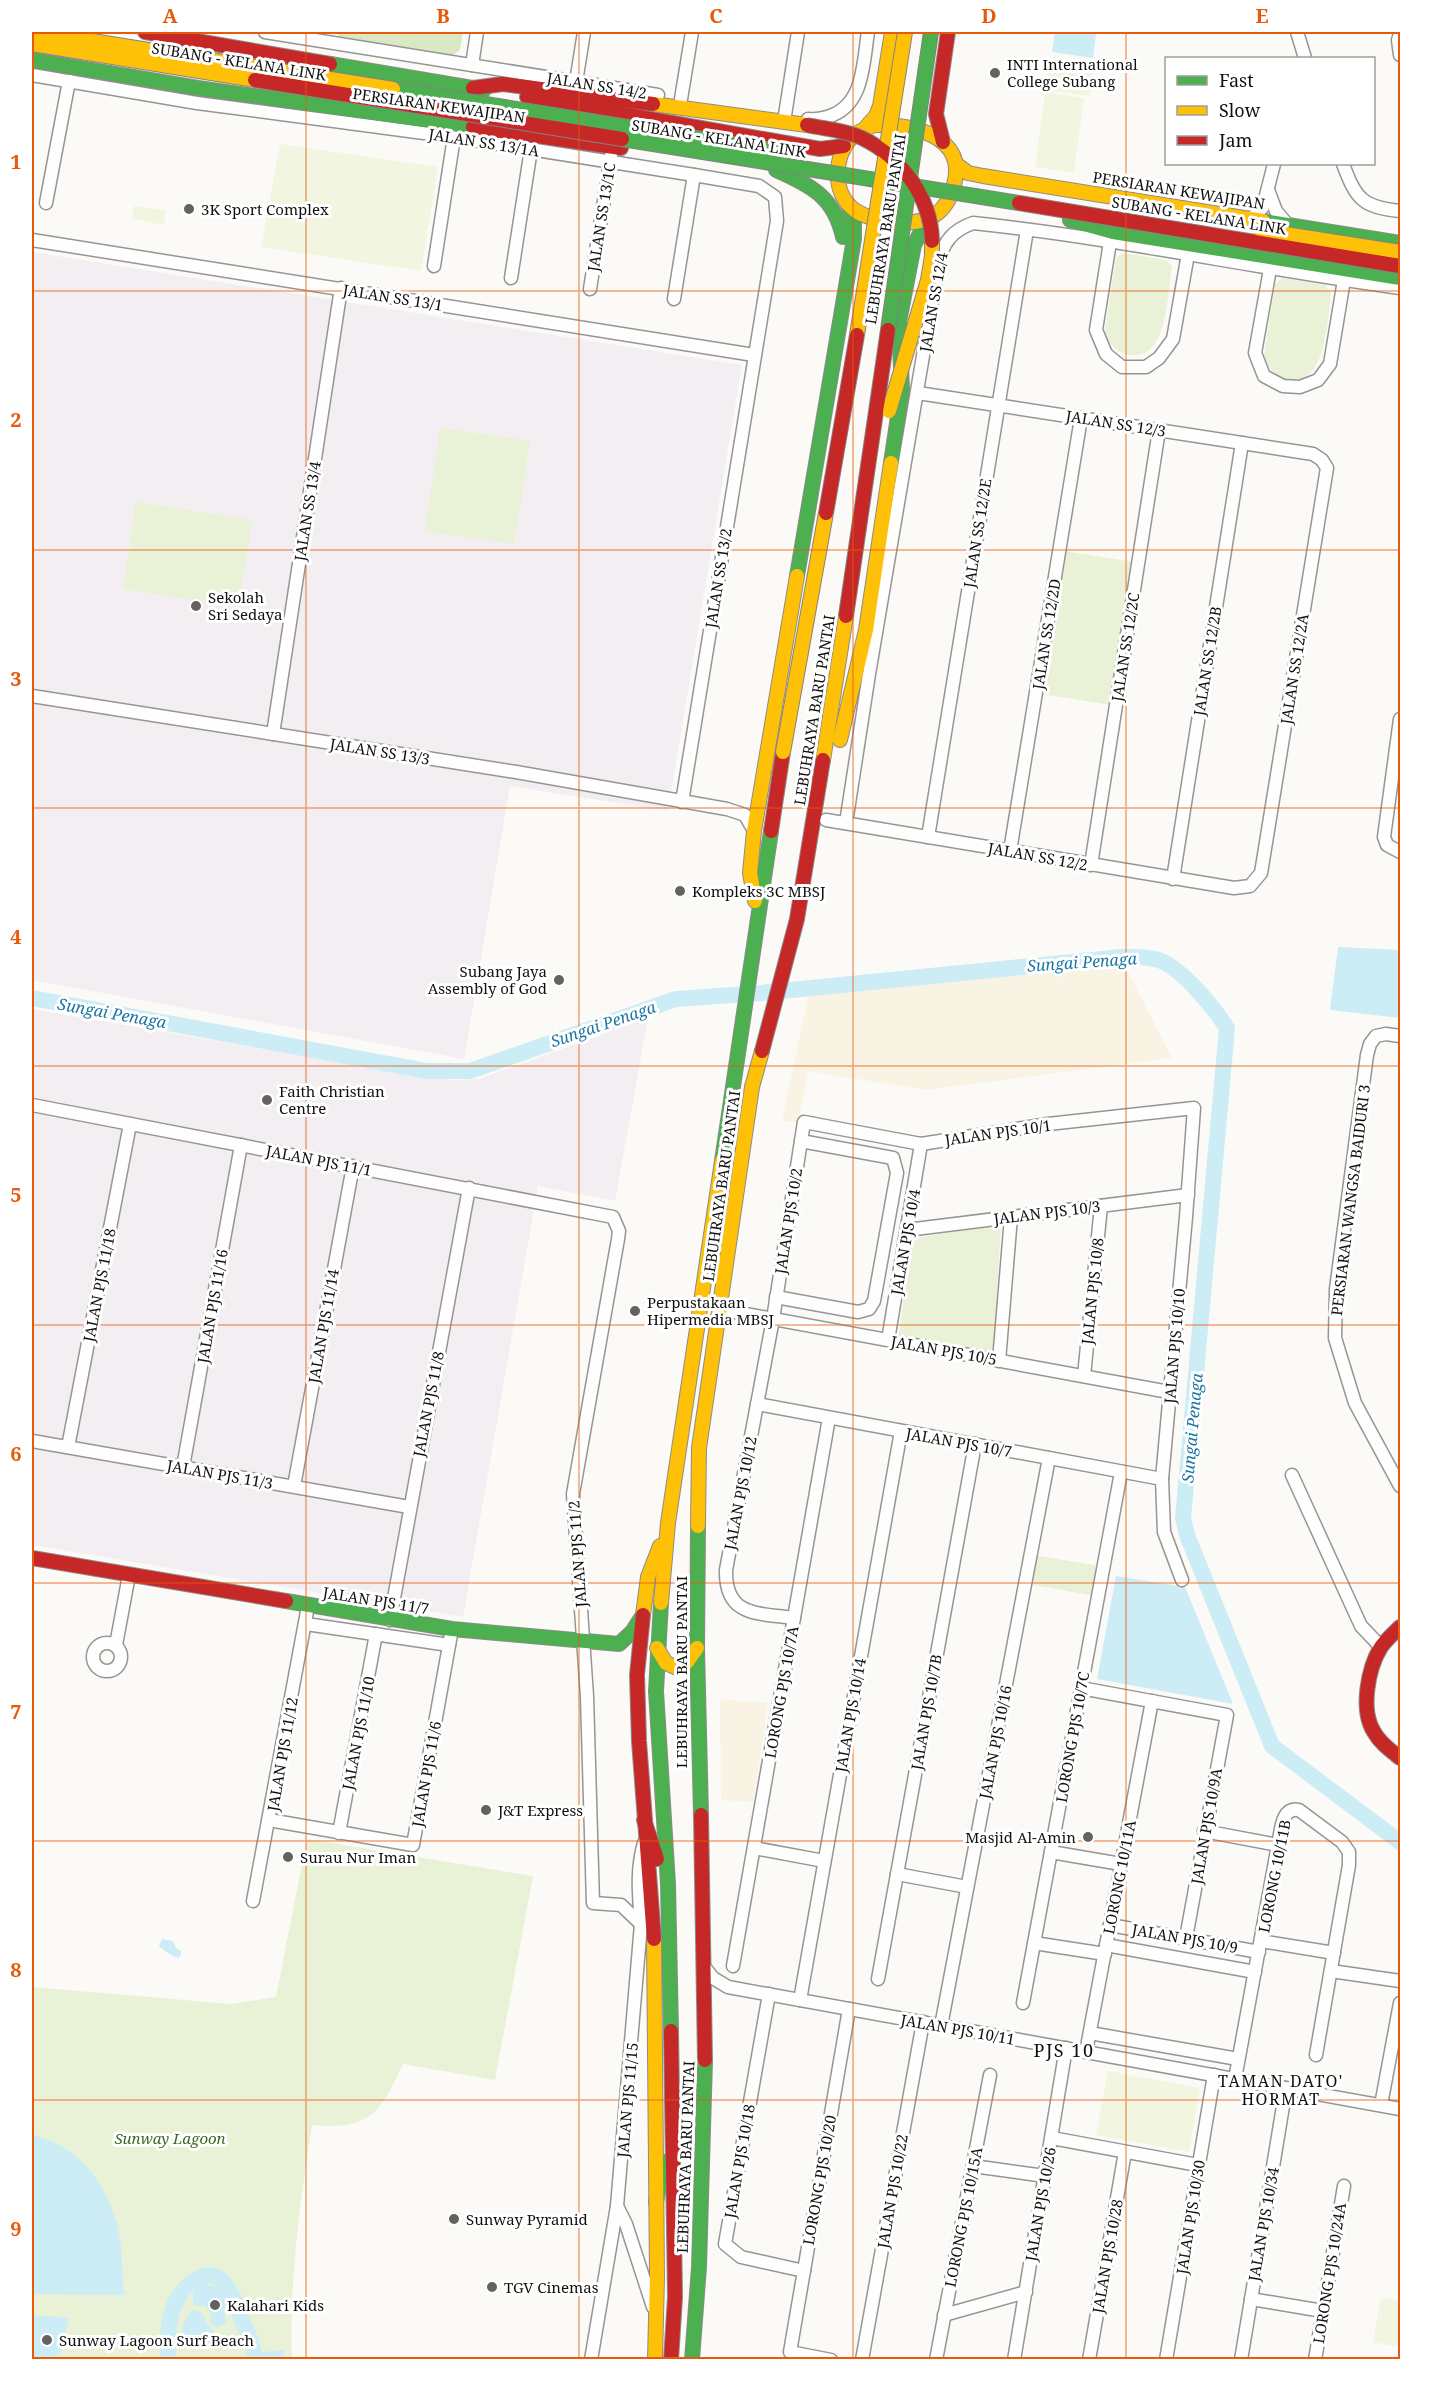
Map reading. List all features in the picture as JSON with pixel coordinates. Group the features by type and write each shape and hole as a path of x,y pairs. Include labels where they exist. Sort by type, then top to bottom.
{"main road":[{"name":"SUBANG - KELANA LINK","path":"36,32 1401,252"},
{"name":"PERSIARAN KEWAJIPAN","path":"145,32 820,149 844,146"},
{"path":"759,917 750,873 754,831 854,239 854,222 839,187 839,163 844,146 853,134 867,126 876,116 892,32"},
{"name":"LEBUHRAYA BARU PANTAI","path":"671,2360 675,2297 671,2123 672,2006 668,1884 656,1691 657,1648 668,1523 783,752 844,416 905,32"},
{"name":"LEBUHRAYA BARU PANTAI","path":"692,2360 699,2267 705,2006 699,1832 697,1648 699,1448 752,1087 797,919 846,616 931,32"},
{"path":"943,142 936,114 948,32"},
{"name":"SUBANG - KELANA LINK","path":"32,44 1401,266"},
{"path":"249,95 294,95 303,91 310,81 309,70 306,64 297,58"},
{"name":"PERSIARAN KEWAJIPAN","path":"32,60 249,95 817,176 839,187"},
{"path":"473,88 503,84 807,125 860,138 895,159 911,178 927,215 932,239 932,258 889,411 868,524 844,701 844,716"},
{"path":"881,95 920,106 938,102"},
{"path":"867,126 884,124 914,128 943,142 950,149 957,164 954,184 946,205"},
{"name":"PERSIARAN KEWAJIPAN","path":"957,164 968,173 983,176 1401,243"},
{"path":"776,170 810,185 827,199 836,212 843,237 839,274 843,300"},
{"path":"797,919 811,893 844,716 866,630 902,390 898,337 910,266 919,233 927,220 946,205 958,200 967,200 1166,237 1401,272"},
{"path":"848,204 855,210 875,217 910,222 927,220"},
{"path":"1070,220 1113,231 1401,279"},
{"path":"848,272 863,252 885,243 897,247 910,266"},
{"path":"654,2360 657,2325 654,1935 645,1839 637,1675 648,1577 668,1523"},
{"name":"JALAN PJS 11/7","path":"32,1558 390,1620 452,1629 619,1644"},
{"path":"637,1675 632,1659 619,1644 632,1632 643,1615"},
{"path":"1401,1627 1381,1647 1369,1681 1365,1705 1371,1732 1386,1749 1401,1758"},
{"path":"657,1648 666,1664 677,1668 687,1662 697,1648"},
{"path":"644,1820 653,1842 660,1870 668,1884"},
{"path":"656,2202 671,2123"}],"street":[{"name":"JALAN SS 14/2","path":"265,32 324,36 472,65 815,120 837,114 850,104 860,86 868,32"},
{"path":"472,65 477,32"},
{"path":"576,82 584,32"},
{"path":"681,99 692,32"},
{"path":"785,115 798,32"},
{"path":"1297,32 1305,57"},
{"path":"1401,34 1398,40 1401,55"},
{"name":"JALAN SS 13/1A","path":"32,75 196,103 453,137 759,186 775,197 777,221 754,355"},
{"path":"46,203 69,81"},
{"path":"434,266 453,137"},
{"name":"JALAN SS 13/1C","path":"590,289 613,146"},
{"path":"511,278 531,149"},
{"path":"1252,218 1263,207 1274,165"},
{"path":"1343,165 1350,182 1364,202 1375,207 1401,211"},
{"path":"674,298 694,175"},
{"path":"1268,190 1276,211 1287,224"},
{"name":"JALAN SS 12/4","path":"846,823 869,674 943,247 962,227 974,224 1027,230 1401,288"},
{"name":"JALAN SS 12/2E","path":"928,837 1027,230"},
{"name":"JALAN SS 13/1","path":"32,240 754,355"},
{"path":"1110,242 1096,330 1106,354 1122,367 1146,367 1159,358 1173,339 1188,254"},
{"path":"1270,269 1255,353 1264,376 1283,386 1300,387 1318,380 1330,364 1344,280"},
{"name":"JALAN SS 13/4","path":"273,734 341,288"},
{"name":"JALAN SS 13/2","path":"682,802 754,355"},
{"name":"JALAN SS 12/3","path":"918,393 1313,454"},
{"name":"JALAN SS 12/2D","path":"1010,851 1081,418"},
{"name":"JALAN SS 12/2C","path":"1091,865 1159,430"},
{"name":"JALAN SS 12/2B","path":"1173,879 1242,443"},
{"name":"JALAN SS 12/2A","path":"1250,886 1261,873 1328,468 1313,454"},
{"name":"JALAN SS 13/3","path":"32,696 516,772 727,809 745,815 754,831"},
{"path":"1401,719 1384,837 1387,845 1401,852"},
{"path":"727,809 746,804 760,792"},
{"name":"JALAN SS 12/2","path":"826,820 1173,879 1234,888 1250,886"},
{"name":"PERSIARAN WANGSA BAIDURI 3","path":"1401,1036 1386,1034 1376,1036 1370,1044 1367,1055 1336,1289 1335,1338 1355,1402 1401,1486"},
{"name":"JALAN PJS 11/1","path":"32,1105 606,1215"},
{"name":"JALAN PJS 10/1","path":"804,1122 921,1144 1051,1124 1194,1108"},
{"name":"JALAN PJS 10/10","path":"1182,1580 1164,1532 1162,1479 1194,1108"},
{"name":"JALAN PJS 10/2","path":"773,1319 804,1122"},
{"name":"JALAN PJS 11/18","path":"68,1447 130,1124"},
{"path":"777,1297 858,1312 869,1310 874,1301 897,1173 893,1158 801,1141"},
{"name":"JALAN PJS 10/4","path":"888,1340 921,1144"},
{"name":"JALAN PJS 11/16","path":"183,1467 241,1145"},
{"name":"JALAN PJS 11/14","path":"294,1486 353,1166"},
{"name":"JALAN PJS 11/8","path":"390,1620 469,1188"},
{"name":"JALAN PJS 10/3","path":"907,1230 1188,1195"},
{"name":"JALAN PJS 10/8","path":"1084,1376 1101,1206"},
{"name":"JALAN PJS 11/2","path":"606,1215 613,1217 618,1239 573,1494 584,1641 592,1903 621,1905"},
{"path":"999,1361 1011,1217"},
{"name":"JALAN PJS 10/5","path":"719,1309 1169,1392"},
{"name":"JALAN PJS 10/12","path":"773,1319 725,1582 729,1595 736,1605 746,1611 794,1618"},
{"name":"JALAN PJS 10/7","path":"757,1404 1162,1479"},
{"name":"LORONG PJS 10/7A","path":"733,1966 829,1418"},
{"name":"JALAN PJS 10/14","path":"800,2000 901,1431"},
{"name":"JALAN PJS 11/3","path":"32,1440 409,1507"},
{"name":"JALAN PJS 10/7B","path":"878,1979 975,1444"},
{"name":"JALAN PJS 10/16","path":"941,2026 1049,1458"},
{"name":"LORONG PJS 10/7C","path":"1023,2003 1121,1472"},
{"path":"1292,1475 1361,1626 1381,1647"},
{"path":"116,1645 129,1575"},
{"name":"JALAN PJS 11/12","path":"253,1901 308,1606"},
{"path":"306,1624 449,1645"},
{"name":"JALAN PJS 11/6","path":"269,1820 413,1845 452,1629"},
{"name":"JALAN PJS 11/10","path":"339,1833 376,1634"},
{"path":"1081,1688 1152,1701"},
{"name":"JALAN PJS 10/9A","path":"1152,1701 1227,1715 1186,1938"},
{"name":"LORONG 10/11A","path":"1086,2052 1152,1701"},
{"name":"LORONG 10/11B","path":"1234,2079 1278,1845 1285,1816 1289,1810 1294,1809 1299,1809 1342,1842 1349,1852 1349,1864 1316,2055"},
{"path":"1204,1832 1278,1845"},
{"name":"JALAN PJS 11/15","path":"591,2360 617,2206 641,1924 638,1879 645,1839"},
{"path":"754,1848 824,1861"},
{"path":"1051,1852 1121,1864"},
{"path":"897,1874 967,1887"},
{"path":"638,1879 635,1889 621,1905 641,1924"},
{"name":"JALAN PJS 10/9","path":"1110,1925 1186,1938 1334,1953"},
{"path":"1034,1943 1106,1949 1255,1972"},
{"name":"JALAN PJS 10/11","path":"704,1967 713,1978 728,1987 1401,2109"},
{"path":"1331,1971 1401,1981"},
{"path":"705,2006 711,1998 728,1987"},
{"name":"JALAN PJS 10/18","path":"769,1994 724,2244 741,2257 804,2271"},
{"path":"1381,2105 1401,2003"},
{"name":"LORONG PJS 10/20","path":"831,2360 790,2352 849,2009"},
{"name":"JALAN PJS 10/22","path":"862,2360 923,2022"},
{"path":"1090,2033 1238,2059"},
{"name":"JALAN PJS 10/26","path":"1014,2360 1066,2048"},
{"name":"LORONG PJS 10/15A","path":"936,2360 990,2075"},
{"name":"JALAN PJS 10/30","path":"1166,2360 1214,2075"},
{"name":"JALAN PJS 10/34","path":"1241,2360 1286,2088"},
{"path":"1052,2138 1198,2165"},
{"name":"JALAN PJS 10/28","path":"1089,2360 1125,2152"},
{"path":"972,2166 1045,2176"},
{"name":"LORONG PJS 10/24A","path":"1315,2360 1344,2186"},
{"path":"617,2206 626,2224 657,2325"},
{"path":"614,2231 635,2252"},
{"path":"944,2315 1026,2292"},
{"path":"1251,2299 1323,2311"}],"shaded area":[{"path":"32,252 742,365 668,811 510,786 464,1059 32,980"},
{"path":"1125,966 1172,1058 926,1090 808,1071 798,1123 782,1121 809,993"},
{"path":"32,1009 430,1078 454,1080 479,1079 648,1018 615,1201 538,1186 463,1617 32,1545"},
{"path":"720,1699 768,1703 753,1802 721,1800"}],"green space":[{"path":"336,32 463,32 460,50 453,55 340,37"},
{"path":"1049,67 1093,73 1090,96 1046,90"},
{"path":"1045,92 1084,98 1074,173 1035,167"},
{"path":"280,144 438,167 421,271 261,247"},
{"path":"134,206 166,210 164,225 132,219"},
{"path":"1123,253 1166,260 1172,267 1163,325 1158,339 1150,349 1140,355 1118,351 1110,342 1105,330 1116,258"},
{"path":"1282,278 1325,285 1331,293 1326,335 1317,364 1309,374 1299,380 1278,376 1269,367 1264,356 1275,284"},
{"path":"440,428 530,441 514,544 425,531"},
{"path":"136,502 252,520 239,607 123,589"},
{"path":"1064,551 1134,562 1111,705 1042,694"},
{"path":"1001,1223 993,1357 898,1339 912,1239"},
{"path":"1033,1555 1100,1566 1095,1596 1028,1584"},
{"name":"Sunway Lagoon","path":"307,1839 533,1876 495,2080 403,2064 387,2095 371,2115 347,2125 312,2125 294,2271 292,2359 32,2359 32,1987 231,2004 276,1997"},
{"path":"1108,2071 1200,2088 1189,2152 1096,2135"},
{"path":"1381,2298 1400,2301 1400,2347 1373,2342"}],"water":[{"path":"1055,32 1096,34 1093,58 1052,52"},
{"path":"1338,947 1400,950 1400,1018 1330,1010"},
{"path":"1116,1576 1185,1587 1233,1704 1097,1679"},
{"path":"162,1939 173,1941 176,1948 181,1951 178,1958 159,1946"},
{"path":"32,2134 66,2149 86,2166 102,2188 114,2213 117,2226 125,2295 32,2294"},
{"name":"Kalahari Kids","path":"203,2284 214,2286 224,2293 226,2323 218,2327 213,2326 210,2322 211,2314 205,2305 193,2304 193,2291 197,2286"},
{"path":"192,2310 202,2313 219,2338 213,2346 207,2346 201,2341 189,2347 183,2347 181,2338 183,2328"},
{"name":"Sunway Lagoon Surf Beach","path":"32,2315 69,2318 61,2352 54,2359 32,2359"},
{"path":"284,2350 283,2359 254,2359 254,2353"}],"waterway":[{"name":"Sungai Penaga","path":"32,998 427,1071 470,1071 676,999 761,993 1122,957 1147,957 1175,969 1214,1009 1227,1028 1183,1518 1187,1535 1272,1746 1400,1842"},
{"path":"168,2360 169,2325 175,2303 189,2285 210,2275 220,2279 230,2292 250,2339 254,2360"}],"traffic: fast":[{"path":"888,330 931,32"},
{"path":"32,60 198,88 473,127"},
{"path":"330,64 484,90"},
{"path":"393,89 777,151"},
{"path":"622,139 1019,203"},
{"path":"776,170 820,194 834,212 843,237"},
{"path":"797,576 854,239 854,222 848,204"},
{"path":"891,463 902,390 899,322 914,245 927,220"},
{"path":"1070,220 1113,232 1400,278"},
{"path":"1263,221 1400,243"},
{"path":"722,1161 771,831"},
{"path":"698,1526 697,1648 701,1815"},
{"path":"286,1601 452,1629 619,1644 632,1632 641,1618"},
{"path":"661,1603 656,1691 668,1884 671,2031"},
{"path":"692,2360 699,2267 705,2060"},
{"path":"656,2202 664,2162"}],"traffic: slow":[{"path":"36,32 393,89"},
{"path":"867,126 876,116 880,106 892,32"},
{"path":"857,335 905,32"},
{"path":"32,44 255,80"},
{"path":"653,104 807,125"},
{"path":"875,125 920,130 945,144 953,154 956,168 953,189 945,206 935,215 916,222 891,222 865,216 848,204 839,186 838,166 841,156 851,138 875,125"},
{"path":"956,164 968,173 983,176 1263,221"},
{"path":"1260,230 1400,252"},
{"path":"889,411 928,280 932,241"},
{"path":"840,740 866,630 891,463"},
{"path":"783,752 826,513"},
{"path":"755,901 750,873 754,831 797,576"},
{"path":"823,760 846,616"},
{"path":"698,1526 699,1448 752,1087 762,1051"},
{"path":"661,1603 668,1523 722,1161"},
{"path":"643,1615 648,1577 660,1546"},
{"path":"657,1648 666,1663 677,1668 687,1662 697,1648"},
{"path":"654,1939 657,2277 655,2360"}],"traffic: jam":[{"path":"145,32 330,64"},
{"path":"943,142 936,114 948,32"},
{"path":"255,80 622,139"},
{"path":"473,88 503,84 653,104"},
{"path":"527,97 820,149 844,146"},
{"path":"807,125 842,131 862,138 876,146 901,167 920,194 926,209 932,241"},
{"path":"473,127 621,148"},
{"path":"1019,203 1400,266"},
{"path":"846,616 888,330"},
{"path":"826,513 857,335"},
{"path":"771,831 783,752"},
{"path":"762,1051 797,919 823,760"},
{"path":"32,1558 286,1601"},
{"path":"643,1615 637,1675 639,1741 654,1939"},
{"path":"1400,1627 1383,1644 1376,1656 1367,1689 1367,1712 1374,1732 1382,1743 1400,1758"},
{"path":"701,1815 705,2060"},
{"path":"644,1820 657,1859"},
{"path":"671,2031 675,2297 671,2360"}],"place":[{"name":"INTI International College Subang","path":"995,73"},
{"name":"3K Sport Complex","path":"189,209"},
{"name":"Sekolah Sri Sedaya","path":"196,606"},
{"name":"Kompleks 3C MBSJ","path":"680,891"},
{"name":"Subang Jaya Assembly of God","path":"559,980"},
{"name":"Faith Christian Centre","path":"267,1100"},
{"name":"Perpustakaan Hipermedia MBSJ","path":"635,1311"},
{"name":"J&T Express","path":"486,1810"},
{"name":"Masjid Al-Amin","path":"1088,1837"},
{"name":"Surau Nur Iman","path":"288,1857"},
{"name":"Sunway Pyramid","path":"454,2219"},
{"name":"TGV Cinemas","path":"492,2287"},
{"name":"Kalahari Kids","path":"215,2305"},
{"name":"Sunway Lagoon Surf Beach","path":"47,2340"}],"district":[{"name":"PJS 10","path":"1064,2050"},
{"name":"TAMAN DATO' HORMAT","path":"1281,2090"}]}
